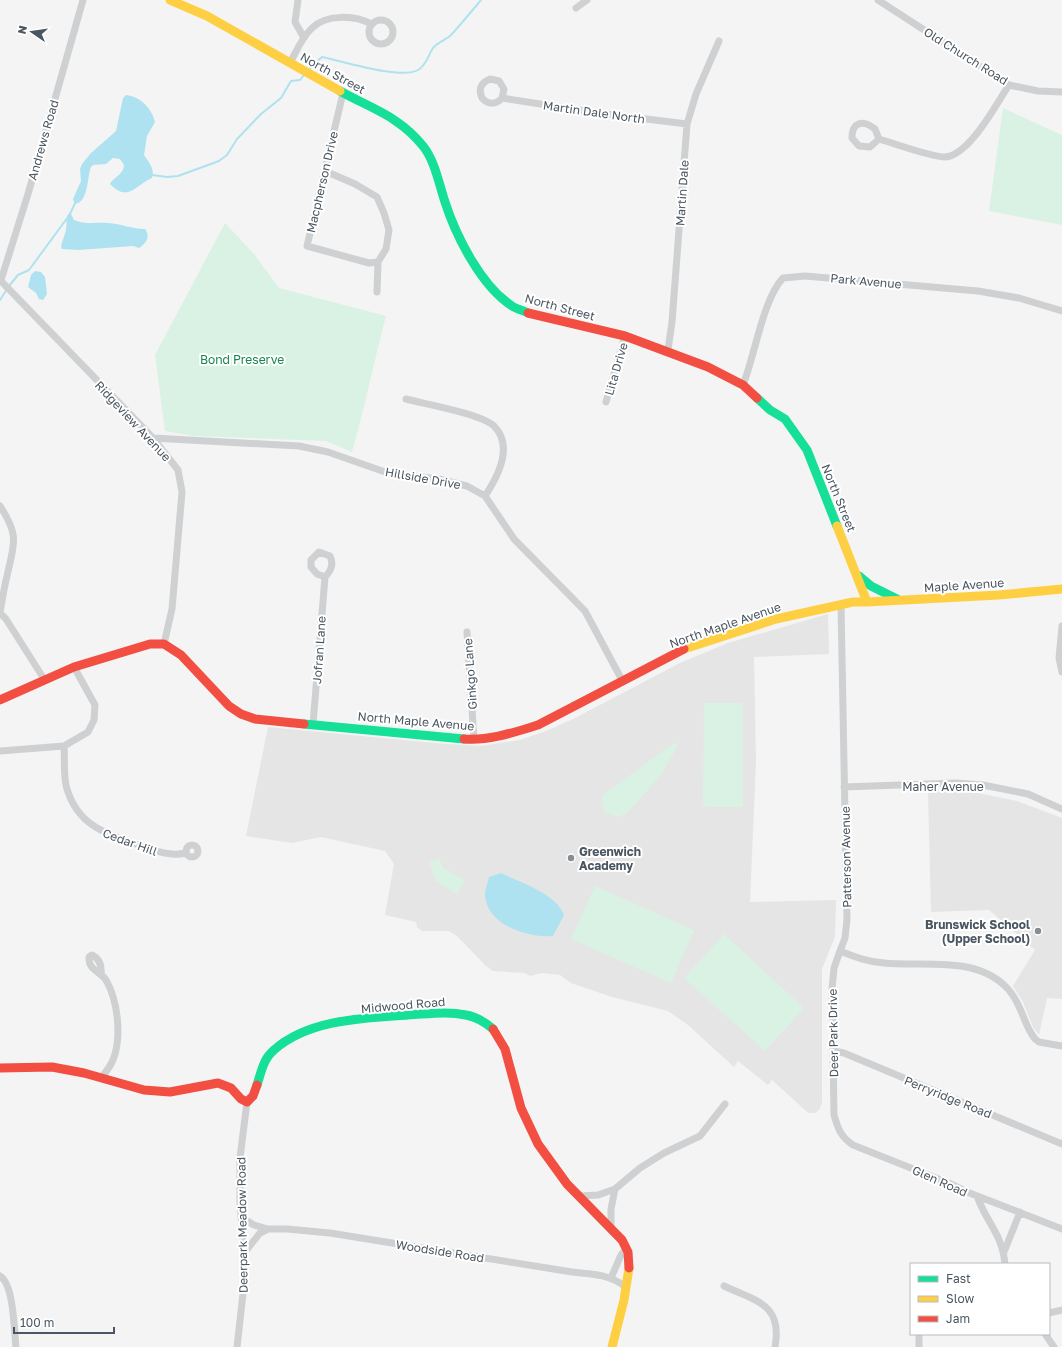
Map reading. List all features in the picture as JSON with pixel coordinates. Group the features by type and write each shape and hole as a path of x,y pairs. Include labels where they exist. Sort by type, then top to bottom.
{"street":[{"name":"Andrews Road","path":"4,284 83,0"},
{"name":"North Street","path":"170,0 207,16 343,93 387,114 405,126 424,147 433,165 452,221 470,256 483,276 498,294 512,306 532,314 625,336 668,350 708,367 743,385 770,410 785,419 803,441 868,602"},
{"path":"298,0 295,22 304,38"},
{"path":"576,8 587,0"},
{"name":"Old Church Road","path":"878,0 1008,84 1038,90 1062,92"},
{"path":"290,63 304,38 314,26 336,18 349,18 371,24"},
{"name":"Martin Dale","path":"668,350 672,322 687,124 696,94 719,41"},
{"path":"879,139 944,157 957,154 979,131 1008,84"},
{"name":"Macpherson Drive","path":"343,93 307,246 369,263 378,262"},
{"name":"Martin Dale North","path":"502,98 598,114 687,124"},
{"path":"325,172 355,184 377,196 389,230 386,249 378,262 377,292"},
{"name":"Park Avenue","path":"743,385 749,371 772,292 783,278 805,276 971,290 1020,298 1062,311"},
{"name":"Ridgeview Avenue","path":"4,284 51,335 153,438 178,470 182,492 172,609 164,644"},
{"name":"Lita Drive","path":"606,402 625,336"},
{"path":"406,399 482,418 494,426 502,438 504,455 495,481 485,496"},
{"name":"Hillside Drive","path":"153,438 299,446 328,452 388,473 439,479 467,486 485,496 514,539 585,611 623,682"},
{"path":"0,506 10,521 15,538 0,613 6,619 44,679"},
{"path":"0,579 7,574"},
{"path":"857,574 871,586 900,601"},
{"name":"Jofran Lane","path":"313,724 324,577"},
{"name":"Maple Avenue","path":"868,602 998,596 1062,589"},
{"name":"North Maple Avenue","path":"164,644 181,654 229,706 241,714 255,719 474,740 512,733 538,725 623,682 681,650 776,619 841,605 868,602"},
{"name":"Patterson Avenue","path":"840,952 845,938 847,919 841,605"},
{"path":"1062,626 1059,658 1062,672"},
{"name":"Ginkgo Lane","path":"467,632 474,740"},
{"path":"0,700 44,679 74,667 150,644 164,644"},
{"path":"0,751 64,746 88,732 94,720 95,705 74,667"},
{"name":"Cedar Hill","path":"64,746 67,789 76,808 88,822 96,829 112,836 163,854 177,855 186,853"},
{"name":"Maher Avenue","path":"844,787 956,783 983,784 1028,794 1062,808"},
{"path":"840,952 869,962 958,966 972,968 993,975 1015,996 1035,1039 1039,1042 1062,1046"},
{"name":"Deer Park Drive","path":"834,1115 832,989 834,968 840,952"},
{"path":"101,974 110,991 117,1033 113,1060 110,1068 101,1078"},
{"name":"Midwood Road","path":"247,1102 252,1098 264,1062 269,1054 277,1047 301,1033 316,1027 339,1022 439,1013 466,1014 487,1025 498,1036 509,1062 519,1100 532,1136 560,1177 611,1228 626,1249 629,1260 626,1287 612,1347"},
{"name":"Perryridge Road","path":"834,1052 844,1053 1062,1144"},
{"path":"0,1068 52,1067 101,1078 144,1090 163,1091 218,1083 231,1088 241,1099 247,1102"},
{"name":"Deerpark Meadow Road","path":"237,1347 244,1285 240,1158 247,1102"},
{"path":"579,1196 598,1196 615,1189 640,1168 664,1153 700,1136 725,1104"},
{"name":"Glen Road","path":"834,1115 839,1132 844,1139 853,1145 1062,1229"},
{"path":"611,1228 610,1209 615,1189"},
{"path":"977,1196 980,1205 998,1234 1004,1252 1005,1263"},
{"path":"1004,1252 1020,1212"},
{"name":"Woodside Road","path":"241,1217 254,1225 268,1229 330,1233 572,1272 599,1274 611,1278 626,1287"},
{"path":"244,1253 260,1233 268,1229"},
{"path":"611,1278 621,1255 626,1249"},
{"path":"0,1276 9,1288 16,1347"},
{"path":"724,1286 761,1303 768,1309 777,1326 775,1347"},
{"path":"1050,1313 1062,1310"},
{"path":"919,1335 919,1347"},
{"path":"1046,1335 1054,1347"}],"shaded area":[{"name":"Greenwich Academy","path":"828,614 829,654 754,657 756,761 750,902 836,900 835,937 822,969 822,1103 819,1110 815,1113 809,1113 805,1110 772,1080 768,1085 738,1061 734,1067 688,1025 668,1011 612,997 571,983 560,975 542,973 530,976 525,973 493,971 485,965 457,936 449,931 422,931 417,927 416,922 385,915 394,864 385,851 321,837 292,843 246,836 268,727 480,746 520,740 546,731 573,719 680,663 728,643"},
{"name":"Brunswick School (Upper School)","path":"968,791 1017,801 1062,818 1062,999 1047,998 1039,1035 1033,1027 1023,1002 1013,986 1035,950 989,910 931,912 928,792"}],"green space":[{"path":"1003,108 1062,135 1062,225 989,211"},
{"name":"Bond Preserve","path":"225,223 254,254 279,288 386,316 352,452 326,441 194,436 165,431 155,355"},
{"path":"704,703 743,703 743,807 705,807 703,804"},
{"path":"674,743 678,745 661,775 627,813 618,817 605,812 602,803 603,795"},
{"path":"439,858 443,868 465,880 457,894 436,881 429,862"},
{"path":"595,886 694,930 671,983 571,939"},
{"path":"724,934 804,1008 765,1051 684,978"}],"water":[{"path":"126,95 141,100 148,107 155,122 147,136 144,155 150,163 153,172 152,178 132,191 122,192 110,184 122,172 124,165 120,159 113,158 106,164 93,165 91,167 87,188 83,199 75,204 73,199 81,181 80,169 82,164 91,153 116,131 123,98"},
{"path":"70,212 74,220 78,222 118,224 145,229 148,235 147,240 139,248 133,246 78,250 62,249 61,246 66,230 67,216"},
{"path":"35,271 41,272 45,277 47,294 43,300 39,299 36,293 28,287 31,275"},
{"path":"501,873 546,895 560,908 564,915 553,936 532,935 520,932 499,921 492,913 487,903 485,890 489,877"}],"waterway":[{"path":"309,69 322,57 371,69 399,73 418,70 425,63 433,48 451,35 481,0"},
{"path":"152,175 167,177 178,176 219,161 227,155 237,139 261,114 281,98 291,81 300,80 304,75"},
{"path":"70,214 76,201"},
{"path":"9,286 18,275 29,270 68,217"},
{"path":"0,300 7,289"}],"traffic: fast":[{"path":"340,91 395,120 414,136 423,146 434,166 445,202 456,230 471,259 490,286 501,297 514,307 528,313"},
{"path":"757,398 770,410 785,419 807,450 837,526"},
{"path":"859,576 871,586 897,599"},
{"path":"304,724 464,739"},
{"path":"257,1085 265,1062 274,1050 288,1040 320,1026 356,1019 445,1013 474,1017 493,1029"}],"traffic: slow":[{"path":"170,0 207,16 340,91"},
{"path":"837,526 867,602 999,595 1062,589"},
{"path":"684,649 776,619 853,602 867,602"},
{"path":"612,1347 624,1300 629,1268"}],"traffic: jam":[{"path":"528,313 625,336 708,367 743,385 757,398"},
{"path":"0,700 74,667 150,644 164,644 181,655 229,706 241,714 255,719 304,724"},
{"path":"464,739 483,739 538,725 684,649"},
{"path":"493,1029 505,1049 521,1108 538,1144 567,1184 622,1240 628,1252 629,1268"},
{"path":"0,1068 52,1067 84,1073 144,1090 170,1092 218,1083 231,1088 241,1099 247,1102 253,1096 257,1085"}],"place":[{"name":"Greenwich Academy","path":"571,858"},
{"name":"Brunswick School (Upper School)","path":"1038,931"}]}
